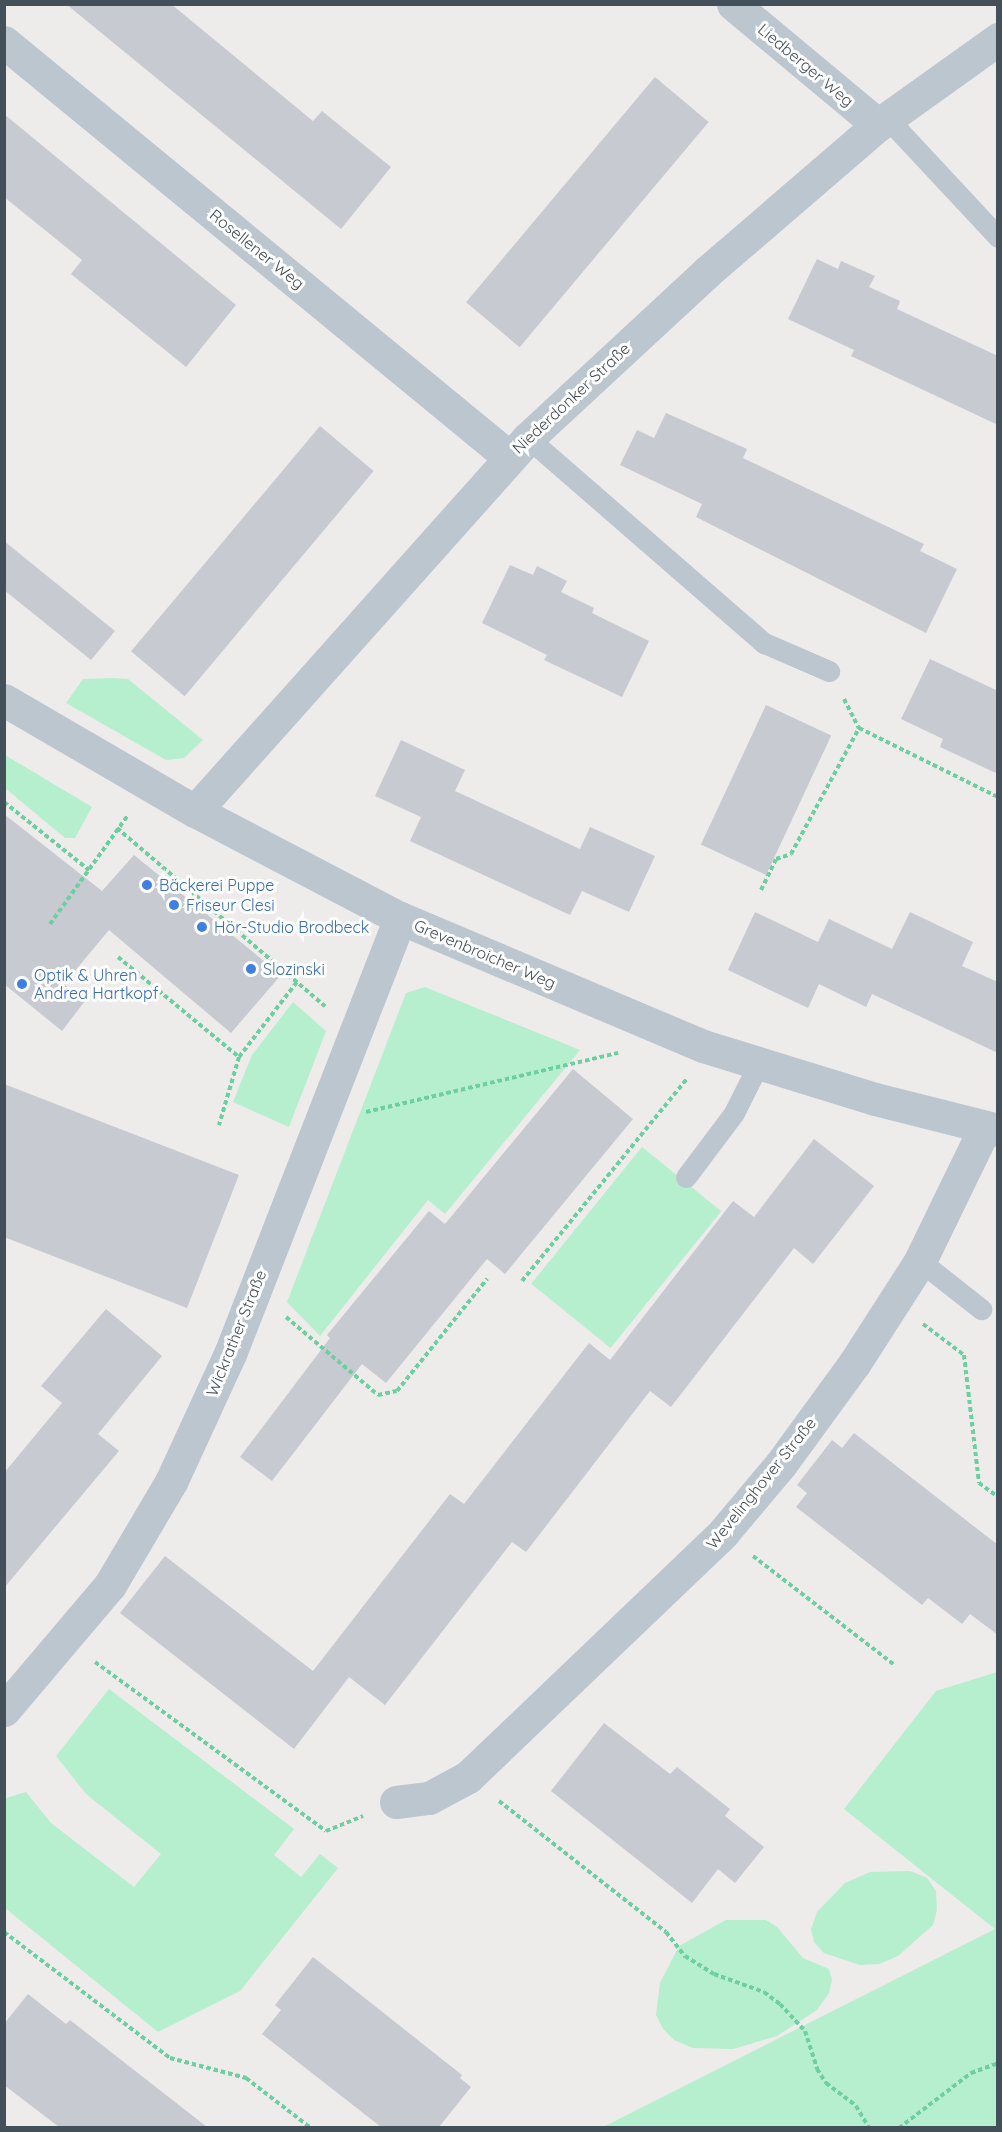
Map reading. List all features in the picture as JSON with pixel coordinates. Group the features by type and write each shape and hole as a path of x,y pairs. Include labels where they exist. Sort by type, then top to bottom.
{"street":[{"name":"Liedberger Weg","path":"733,4 883,121"},
{"name":"Niederdonker Straße","path":"195,811 518,447 707,272 883,121 998,39"},
{"name":"Rosellener Weg","path":"4,42 518,447"},
{"name":"Grevenbroicher Weg","path":"4,700 195,811 400,918 703,1046 758,1065 991,1129"},
{"name":"Wickrather Straße","path":"4,1710 66,1640 110,1585 171,1482 230,1354 400,918"},
{"name":"Wevelinghover Straße","path":"396,1802 429,1798 468,1777 723,1533 787,1455 894,1302 920,1261 991,1129"}],"lane":[{"path":"883,121 998,237"},
{"path":"518,447 764,643 830,671"},
{"path":"686,1177 734,1113 758,1065"},
{"path":"920,1261 981,1309"}],"path":[{"path":"830,671 859,728 998,797"},
{"path":"761,890 776,859 791,854 859,728"},
{"path":"50,924 148,784"},
{"path":"4,802 89,870"},
{"path":"117,828 356,1032"},
{"path":"118,957 239,1057"},
{"path":"219,1125 239,1057 297,982"},
{"path":"319,1123 618,1053 635,1017"},
{"path":"522,1281 693,1072 703,1046"},
{"path":"251,1299 275,1308 378,1395 397,1390 487,1279"},
{"path":"894,1302 963,1354 979,1483 998,1497"},
{"path":"723,1533 893,1664"},
{"path":"66,1640 326,1831 396,1802"},
{"path":"468,1777 666,1932 685,1956 714,1974 764,1992 780,2004 805,2031 817,2069 826,2083 856,2106 869,2127"},
{"path":"4,1932 171,2058 246,2078 311,2127"},
{"path":"899,2127 971,2073 998,2063"}],"green space":[{"path":"83,679 128,679 203,740 184,758 166,760 66,703"},
{"path":"5,755 92,807 75,838 65,838 5,788"},
{"path":"425,987 580,1050 445,1214 428,1200 320,1336 287,1302 406,993"},
{"path":"293,1002 326,1031 289,1127 233,1102 252,1055"},
{"path":"642,1147 721,1211 611,1348 531,1284"},
{"path":"997,1672 997,2127 603,2127 995,1929 844,1809 936,1691"},
{"path":"109,1689 294,1829 274,1855 301,1877 320,1854 338,1868 240,1991 158,2032 5,1908 6,1798 26,1792 51,1823 134,1887 161,1854 86,1794 56,1756"},
{"path":"910,1871 927,1878 936,1891 937,1910 933,1925 898,1956 879,1964 860,1965 824,1953 814,1942 811,1929 817,1912 845,1883 870,1872"},
{"path":"726,1920 766,1920 777,1927 803,1958 829,1969 832,1980 829,1993 817,2010 777,2036 733,2049 693,2048 674,2040 663,2029 656,2015 660,1983 679,1946"}],"building":[{"path":"66,4 171,4 313,121 322,111 391,167 341,229"},
{"path":"655,77 709,122 520,347 466,302"},
{"path":"4,114 236,305 186,367 71,274 82,260 4,197"},
{"path":"817,259 838,269 841,261 875,276 869,287 900,301 897,309 998,356 998,425 851,356 854,350 788,319"},
{"path":"666,413 747,449 743,458 924,544 920,551 957,569 926,633 696,517 702,504 620,465 637,430 654,438"},
{"path":"320,426 374,471 185,696 131,651"},
{"path":"4,541 115,631 91,660 4,590"},
{"path":"510,565 533,575 537,566 567,581 561,592 594,608 592,613 649,641 622,697 544,660 547,655 482,623"},
{"path":"930,659 998,691 998,774 940,747 943,739 901,719"},
{"path":"766,705 831,735 766,875 701,845"},
{"path":"401,740 465,770 455,791 580,849 590,827 655,856 629,912 582,891 570,915 410,841 421,817 375,796"},
{"path":"4,814 102,891 134,855 281,975 231,1033 109,930 64,984 85,1001 62,1031 4,984"},
{"path":"755,912 818,942 829,919 892,949 910,912 973,942 962,966 998,982 998,1053 872,994 866,1007 819,984 808,1008 728,970"},
{"path":"573,1069 633,1119 505,1274 487,1259 386,1383 362,1364 272,1481 240,1457 330,1338 327,1335 429,1211 445,1224"},
{"path":"4,1084 239,1175 187,1308 4,1237"},
{"path":"814,1139 874,1186 813,1264 794,1248 671,1407 650,1391 526,1552 512,1542 385,1705 349,1677 294,1749 120,1613 165,1556 313,1671 450,1494 464,1504 589,1343 610,1360 733,1201 754,1217"},
{"path":"106,1309 162,1356 98,1434 119,1451 4,1588 4,1473 62,1403 41,1386"},
{"path":"854,1433 998,1545 998,1635 970,1614 962,1624 928,1598 922,1605 796,1507 807,1493 797,1485 832,1440 842,1448"},
{"path":"604,1723 670,1774 677,1767 730,1809 725,1816 764,1847 735,1883 718,1869 692,1903 551,1791"},
{"path":"313,1957 462,2075 460,2078 471,2087 439,2127 381,2127 262,2034 281,2010 275,2005"},
{"path":"28,1994 66,2024 70,2020 207,2127 59,2127 4,2085 4,2024"}],"place":[{"name":"Bäckerei Puppe","path":"147,885"},
{"name":"Friseur Clesi","path":"174,905"},
{"name":"Hör-Studio Brodbeck","path":"202,927"},
{"name":"Slozinski","path":"251,969"},
{"name":"Optik & Uhren Andrea Hartkopf","path":"22,984"}]}
